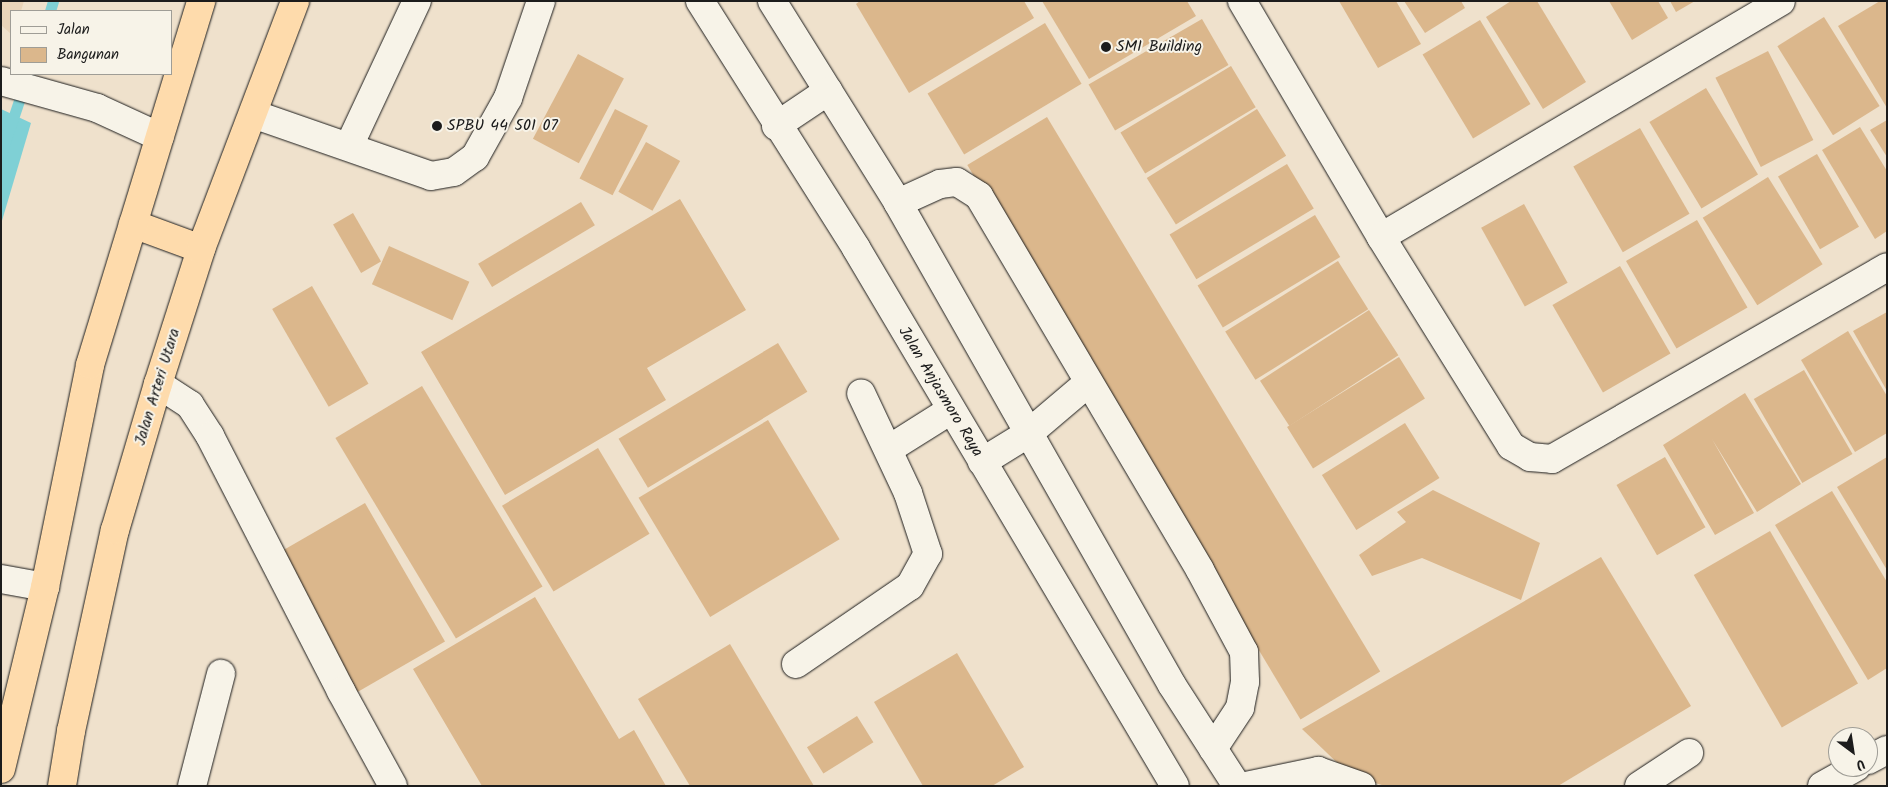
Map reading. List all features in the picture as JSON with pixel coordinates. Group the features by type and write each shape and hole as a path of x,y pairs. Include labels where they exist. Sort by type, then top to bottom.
{"highway":[{"path":"1,769 45,588 90,365 201,1"},
{"name":"Jalan Arteri Utara","path":"62,786 71,731 116,530 158,384 201,249 295,1"},
{"path":"133,224 201,249"}],"street":[{"path":"349,146 417,1"},
{"path":"253,114 431,176 454,172 475,157 508,98 541,1"},
{"name":"Jalan Anjasmoro Raya","path":"700,1 776,126 856,248 1175,786"},
{"path":"772,1 898,203 1172,685 1237,786"},
{"path":"1242,1 1381,237 1511,446 1530,458 1552,459 1887,267"},
{"path":"1381,237 1780,1"},
{"path":"1,81 97,108 160,137"},
{"path":"776,126 828,91"},
{"path":"898,203 940,184 957,182 979,196 1200,570 1244,652 1245,682 1240,708 1214,749"},
{"path":"982,462 1029,434 1088,383"},
{"path":"158,384 190,405 210,436 341,691 393,786"},
{"path":"796,664 910,586 928,554 918,519 889,449 861,393"},
{"path":"889,449 951,410"},
{"path":"1,579 45,588"},
{"path":"192,786 221,674"},
{"path":"1639,786 1689,754"},
{"path":"1246,786 1318,771 1361,786"},
{"path":"1822,786 1838,777"}],"shaded area":[{"path":"1,1 24,1 21,10 10,10 10,33 1,25"}],"water":[{"path":"1,109 31,123 1,224"}],"building":[{"path":"860,1 1024,1 1034,18 909,93 856,4"},
{"name":"SMI Building","path":"1042,1 1187,1 1196,16 1089,79"},
{"path":"1339,1 1396,1 1421,44 1378,68"},
{"path":"1404,1 1461,1 1465,8 1425,33"},
{"path":"1511,1 1537,1 1586,82 1543,109 1486,17"},
{"path":"1609,1 1658,1 1668,18 1632,40"},
{"path":"1670,1 1695,1 1676,12"},
{"path":"1880,1 1887,1 1887,108 1838,26"},
{"path":"1824,17 1880,106 1833,135 1777,46"},
{"path":"1202,19 1228,65 1115,130 1089,84"},
{"path":"1480,20 1530,104 1473,139 1423,55"},
{"path":"1045,23 1082,84 964,154 928,94"},
{"path":"1768,51 1813,140 1761,167 1715,78"},
{"path":"578,54 624,78 579,163 533,139"},
{"path":"1231,66 1256,107 1145,174 1120,132"},
{"path":"1706,88 1758,175 1701,209 1649,122"},
{"path":"615,109 648,126 613,195 580,178"},
{"path":"1257,109 1286,156 1176,225 1147,178"},
{"path":"1047,117 1380,672 1301,719 967,165"},
{"path":"1887,120 1887,157 1870,130"},
{"path":"1860,127 1887,171 1887,231 1875,239 1822,150"},
{"path":"1640,128 1690,214 1623,252 1573,166"},
{"path":"646,142 680,161 652,211 618,192"},
{"path":"1817,154 1859,227 1820,249 1778,176"},
{"path":"1287,164 1314,209 1196,279 1170,235"},
{"path":"1768,177 1823,264 1757,305 1703,218"},
{"path":"680,199 746,310 647,368 666,400 505,495 421,352"},
{"path":"581,202 595,225 492,287 478,264"},
{"path":"1524,204 1568,283 1525,306 1481,228"},
{"path":"353,213 381,261 361,273 333,225"},
{"path":"1315,215 1340,257 1223,328 1198,286"},
{"path":"1697,220 1748,307 1676,348 1626,261"},
{"path":"389,246 469,282 452,320 372,284"},
{"path":"1338,261 1368,309 1255,380 1225,331"},
{"path":"1620,266 1670,353 1603,392 1552,305"},
{"path":"312,286 368,384 329,407 272,309"},
{"path":"1369,310 1398,355 1289,426 1260,381"},
{"path":"1887,312 1887,391 1853,331"},
{"path":"1848,331 1887,396 1887,433 1855,452 1801,360"},
{"path":"778,343 807,392 648,488 619,439"},
{"path":"1399,357 1425,399 1313,469 1287,427"},
{"path":"1804,370 1852,454 1802,483 1754,399"},
{"path":"422,386 543,587 456,639 335,438"},
{"path":"1745,393 1801,484 1757,512 1712,439 1754,513 1715,535 1663,445"},
{"path":"768,420 840,539 710,617 639,498"},
{"path":"1405,423 1439,478 1356,530 1322,475"},
{"path":"598,448 650,534 554,591 502,506"},
{"path":"1665,457 1706,527 1657,555 1617,485"},
{"path":"1887,457 1887,570 1837,487"},
{"path":"1433,490 1540,543 1521,600 1422,558 1372,576 1359,555 1406,522 1397,512"},
{"path":"1832,491 1887,582 1887,668 1868,680 1775,525"},
{"path":"365,503 445,642 357,693 277,554"},
{"path":"1770,531 1858,683 1782,727 1694,575"},
{"path":"1601,557 1691,706 1558,786 1385,786 1350,775 1302,729"},
{"path":"535,597 619,739 634,730 666,786 482,786 413,669"},
{"path":"730,644 814,786 690,786 638,699"},
{"path":"957,653 1024,767 992,786 923,786 874,702"},
{"path":"857,716 873,742 823,774 807,747"}],"waterway":[{"path":"50,10 53,1"},
{"path":"1,154 28,75"}],"place":[{"name":"SMI Building","path":"1106,47"},
{"name":"SPBU 44 501 07","path":"437,126"}]}
